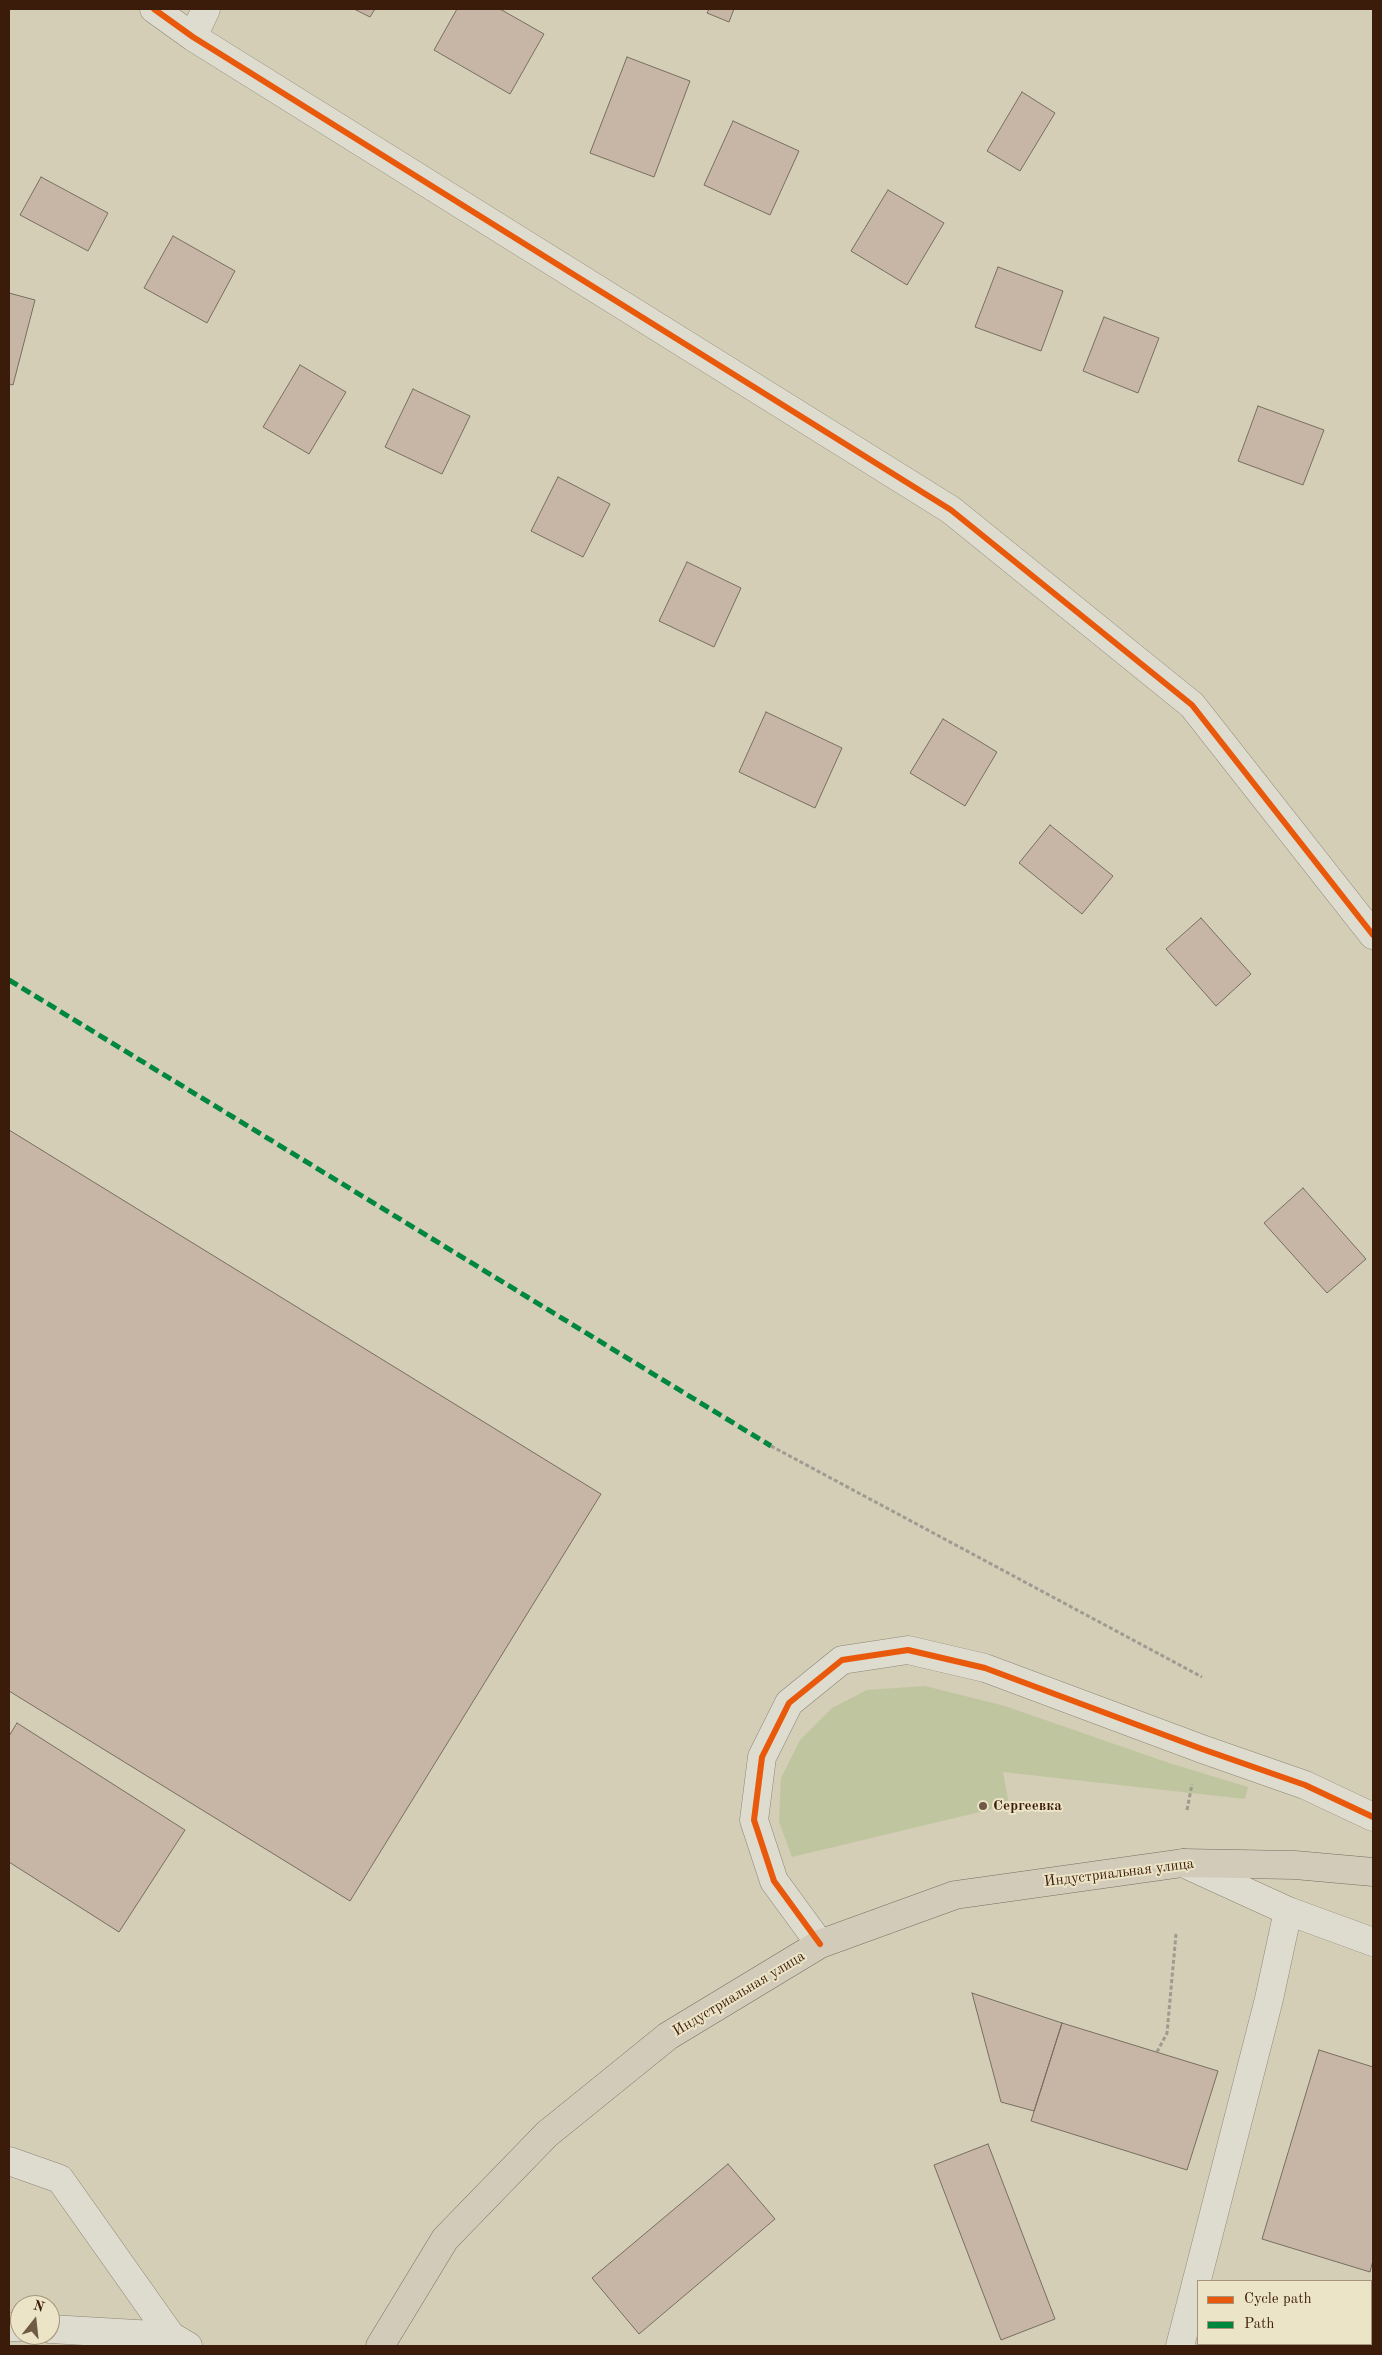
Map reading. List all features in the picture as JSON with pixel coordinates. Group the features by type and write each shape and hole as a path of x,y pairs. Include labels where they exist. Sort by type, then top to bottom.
{"main road":[{"name":"Индустриальная улица","path":"380,2346 445,2240 547,2134 668,2036 820,1944 955,1895 1183,1863 1295,1865 1373,1872"}],"street":[{"path":"154,9 193,37 951,510 1192,705 1373,935"},
{"path":"193,37 206,9"},
{"path":"820,1944 774,1881 754,1820 762,1757 789,1703 842,1660 908,1650 985,1668 1202,1749 1305,1785 1373,1817"},
{"path":"1183,1863 1288,1911 1373,1942"},
{"path":"1180,2346 1269,1999 1288,1911"},
{"path":"9,2161 60,2179 180,2341"},
{"path":"60,2330 180,2341"}],"path":[{"path":"771,1446 1202,1677"},
{"path":"1187,1810 1193,1781"},
{"path":"1157,2052 1167,2033 1176,1934"}],"green space":[{"path":"925,1686 1005,1706 1169,1763 1248,1787 1245,1799 1003,1772 1009,1805 792,1857 779,1822 781,1778 800,1740 832,1708 867,1690"}],"building":[{"path":"354,9 375,9 370,17"},
{"path":"457,9 500,9 544,34 510,94 434,50"},
{"path":"709,9 734,9 729,22 707,13"},
{"path":"627,57 690,81 654,177 590,153"},
{"path":"1022,92 1055,113 1020,171 987,151"},
{"path":"733,121 799,151 770,215 704,185"},
{"path":"41,177 108,213 88,251 20,215"},
{"path":"888,190 944,223 907,285 851,251"},
{"path":"173,236 235,271 207,323 144,288"},
{"path":"998,267 1063,291 1041,351 975,327"},
{"path":"9,293 35,300 13,385 9,384"},
{"path":"1104,317 1159,338 1138,393 1083,371"},
{"path":"300,365 346,392 309,454 263,427"},
{"path":"413,389 470,416 442,474 385,447"},
{"path":"1258,406 1324,430 1303,485 1238,461"},
{"path":"558,477 610,504 583,557 531,531"},
{"path":"687,562 741,588 714,647 659,621"},
{"path":"766,712 842,748 815,808 739,772"},
{"path":"943,719 997,752 965,806 910,773"},
{"path":"1050,825 1113,876 1082,914 1019,863"},
{"path":"1201,918 1251,974 1216,1006 1166,949"},
{"path":"9,1130 601,1494 350,1901 9,1691"},
{"path":"1303,1188 1366,1259 1327,1293 1264,1223"},
{"path":"17,1723 185,1830 119,1932 9,1862 9,1736"},
{"path":"972,1993 1062,2023 1034,2111 1001,2102"},
{"path":"1062,2023 1218,2071 1187,2170 1031,2121"},
{"path":"1319,2050 1373,2067 1373,2260 1370,2272 1262,2239"},
{"path":"988,2144 1055,2319 1001,2340 934,2165"},
{"path":"728,2164 775,2219 639,2334 592,2278"}],"marked path":[{"path":"9,980 771,1446"}],"cycle path":[{"path":"154,9 193,37 951,510 1192,705 1373,935"},
{"path":"820,1944 774,1881 754,1820 762,1757 789,1703 842,1660 908,1650 985,1668 1202,1749 1305,1785 1373,1817"}],"place":[{"name":"Сергеевка","path":"983,1806"}]}
